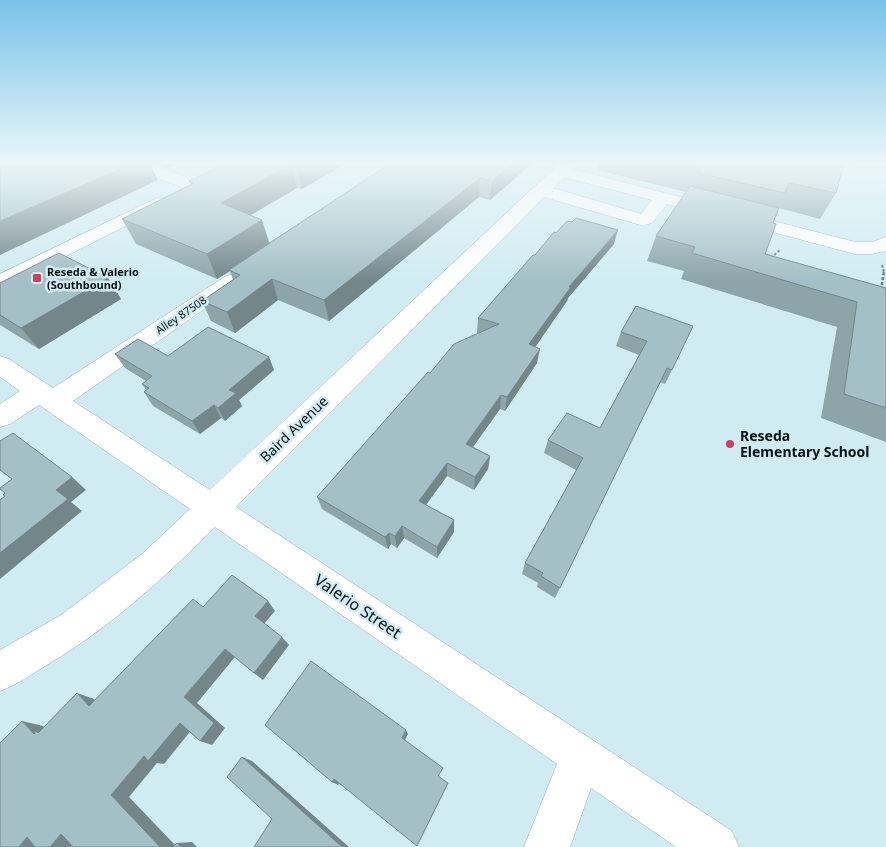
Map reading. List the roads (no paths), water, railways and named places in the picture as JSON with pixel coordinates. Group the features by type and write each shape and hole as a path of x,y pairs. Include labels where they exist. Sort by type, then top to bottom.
{"street":[{"path":"0,282 157,203"},
{"name":"Baird Avenue","path":"0,672 74,628 154,565 528,203"},
{"path":"579,203 644,220 659,203"},
{"path":"679,203 854,248 879,252"},
{"name":"Alley 87508","path":"0,417 46,397 246,272"},
{"name":"Valerio Street","path":"0,365 716,847"},
{"path":"547,847 581,756"}],"place":[{"name":"Reseda & Valerio (Southbound)","path":"37,278"},
{"name":"Reseda Elementary School","path":"730,444"}]}
